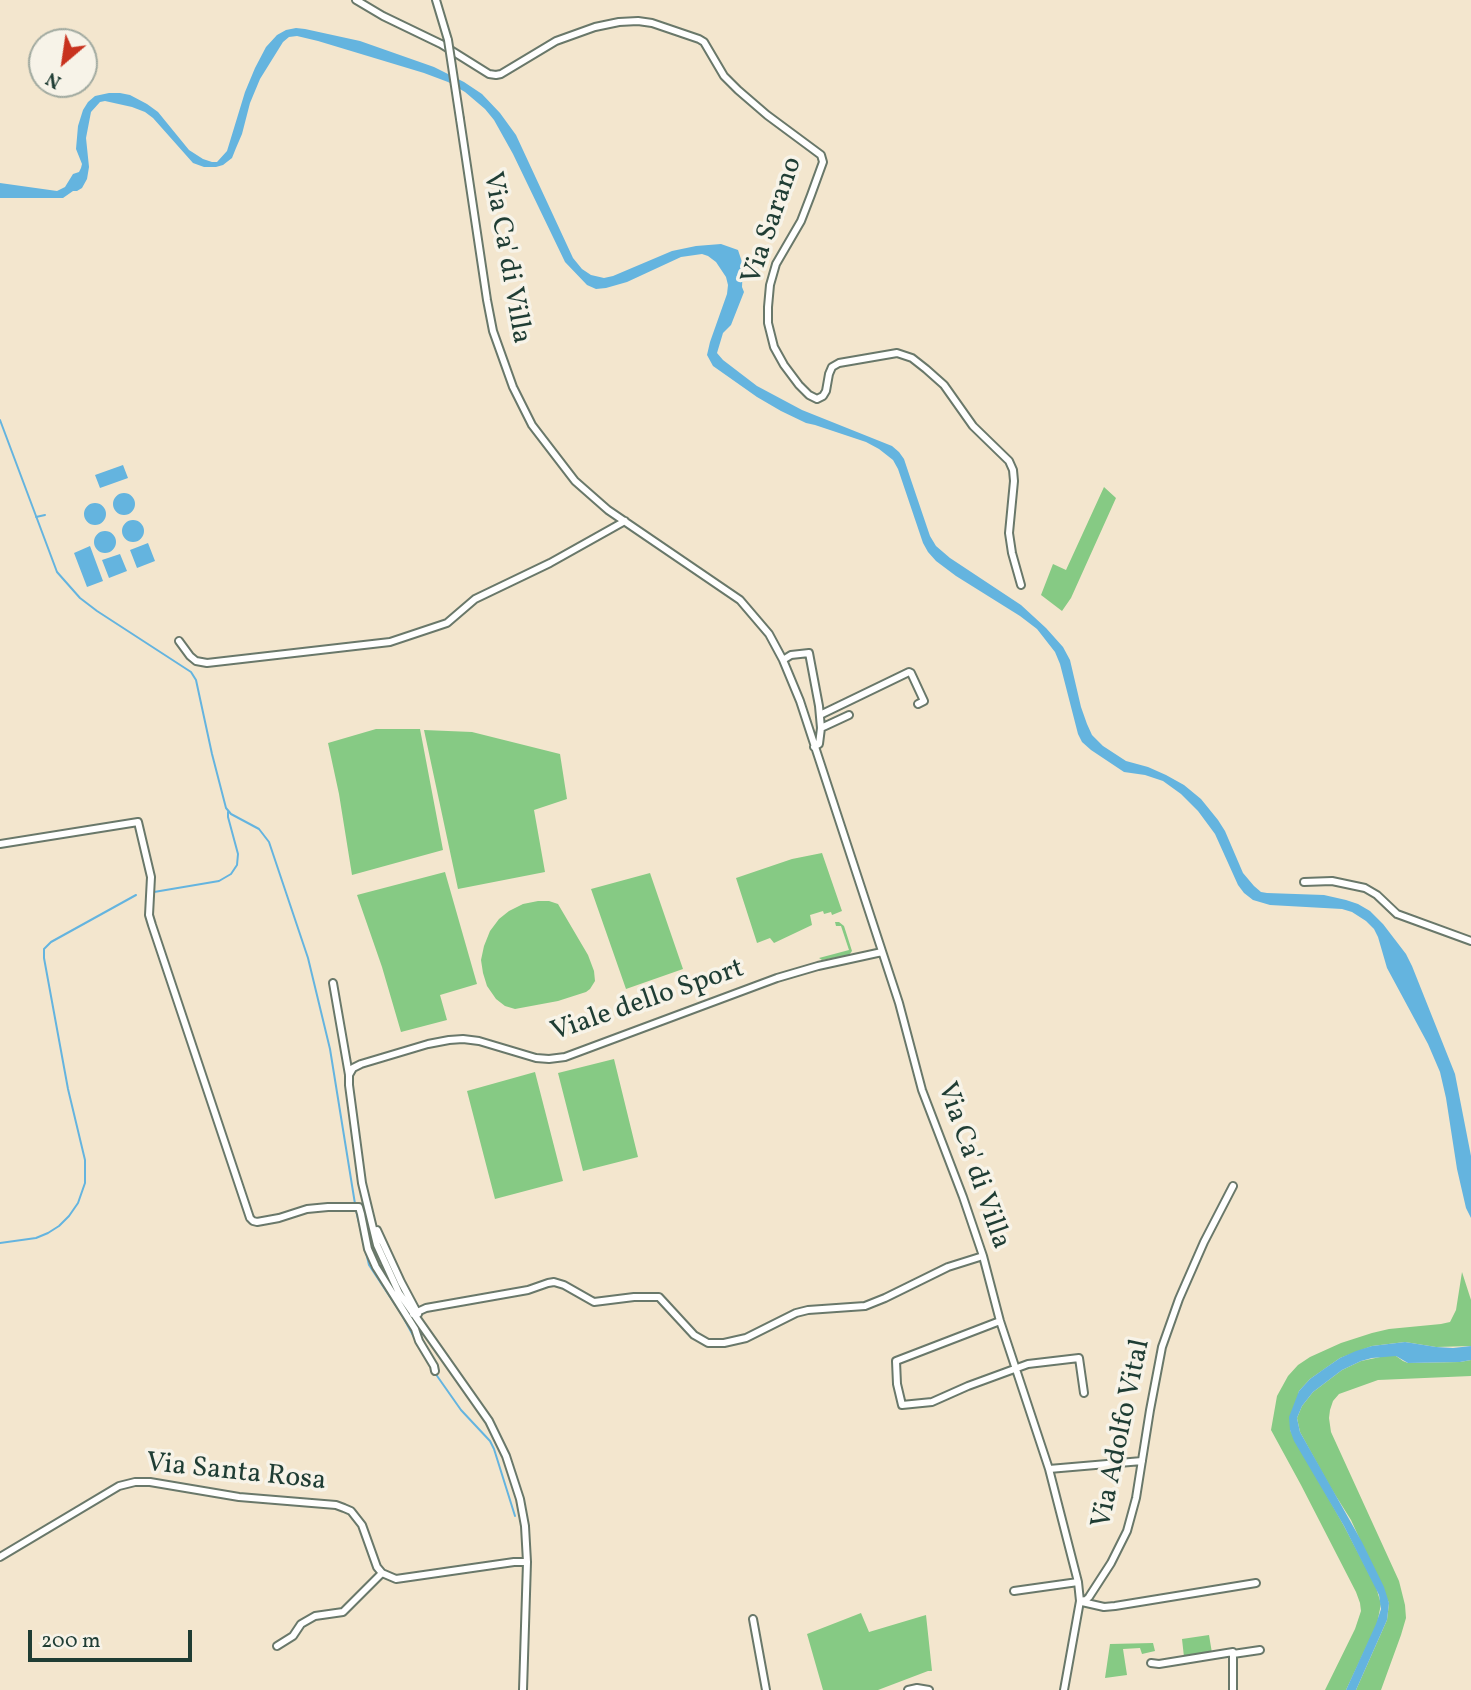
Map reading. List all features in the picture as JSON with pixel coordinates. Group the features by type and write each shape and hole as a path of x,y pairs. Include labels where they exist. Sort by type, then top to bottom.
{"street":[{"name":"Via Sarano","path":"356,0 441,44 489,74 496,75 556,41 595,27 620,22 652,23 704,42 724,76 738,90 821,155 822,162 811,195 776,264 770,285 768,323 774,347 784,365 799,385 817,399 824,397 832,367 839,363 897,353 912,358 944,385 973,426 1009,461 1013,470 1009,533 1021,585"},
{"name":"Via Ca' di Villa","path":"436,0 448,40 489,314 513,387 532,425 575,481 608,510 740,600 769,634 800,701 883,952 922,1090 964,1197 983,1256 1000,1321 1049,1469 1078,1582 1080,1601"},
{"path":"179,641 190,656 202,663 390,642 447,623 475,599 550,564 625,521"},
{"path":"783,660 791,655 809,653 821,729 819,744 814,747"},
{"path":"820,715 907,672 911,673 924,704"},
{"path":"821,729 849,715"},
{"path":"0,844 138,822 151,877 149,915 250,1218 257,1222 307,1209 355,1207 361,1210 368,1249 376,1267 415,1329 419,1341 435,1366 435,1371"},
{"path":"1304,882 1332,881 1365,888 1377,895 1397,914 1469,941 1471,951"},
{"name":"Viale dello Sport","path":"349,1075 360,1064 449,1040 479,1041 536,1058 565,1057 778,978 818,965 883,952"},
{"path":"333,982 349,1075 362,1182 371,1216 399,1293 481,1408 506,1456 522,1510 527,1562 525,1690"},
{"name":"Via Adolfo Vital","path":"1080,1601 1089,1597 1122,1543 1136,1498 1162,1347 1204,1242 1233,1186"},
{"path":"414,1313 528,1290 554,1282 599,1303 634,1297 659,1297 694,1335 708,1343 724,1343 746,1338 796,1313 864,1306 948,1268 983,1256"},
{"path":"376,1267 388,1262"},
{"path":"1000,1321 896,1361 897,1384 902,1405 932,1402 1028,1364 1079,1358 1084,1393"},
{"path":"1049,1469 1142,1461"},
{"name":"Via Santa Rosa","path":"0,1558 119,1486 150,1482 239,1497 344,1508 357,1517 362,1525 377,1567 382,1573"},
{"path":"277,1646 293,1636 301,1623 315,1616 343,1612 382,1573 396,1579 404,1579 527,1562"},
{"path":"1014,1591 1078,1582"},
{"path":"1064,1690 1080,1601 1096,1606 1115,1606 1256,1583"},
{"path":"753,1619 766,1690"},
{"path":"1151,1662 1159,1664 1260,1650"},
{"path":"1233,1654 1233,1690"},
{"path":"908,1690 929,1690"}],"green space":[{"path":"1104,487 1116,498 1071,598 1062,611 1041,595 1053,564 1066,570"},
{"path":"376,729 420,729 443,850 352,875 328,743"},
{"path":"424,730 472,732 560,754 567,799 534,810 545,872 458,889"},
{"path":"822,853 842,911 832,915 831,912 824,914 823,911 810,915 812,925 774,943 770,938 757,943 736,878 792,859"},
{"path":"445,872 477,984 440,995 447,1020 401,1032 357,895"},
{"path":"650,873 683,969 626,989 591,889"},
{"path":"538,901 558,904 588,955 595,981 586,992 558,1001 515,1009 496,999 487,986 481,960 490,931 499,919 523,904"},
{"path":"835,922 844,926 852,951 849,955 822,960 819,958 849,950 841,926 836,926"},
{"path":"614,1059 638,1157 583,1171 558,1073"},
{"path":"535,1072 563,1181 495,1199 467,1091"},
{"path":"1462,1272 1471,1300 1471,1346 1436,1347 1405,1342 1372,1346 1340,1358 1310,1379 1299,1391 1290,1430 1376,1587 1381,1604 1377,1624 1346,1690 1325,1690 1355,1629 1361,1611 1360,1603 1271,1430 1277,1396 1288,1376 1298,1365 1341,1343 1389,1329 1450,1322 1456,1310"},
{"path":"1396,1356 1408,1363 1471,1360 1471,1376 1378,1380 1339,1394 1333,1401 1329,1418 1331,1432 1399,1581 1405,1605 1406,1618 1381,1690 1356,1690 1387,1620 1389,1603 1351,1520 1300,1432 1297,1418 1313,1392 1342,1370 1361,1361"},
{"path":"861,1613 869,1632 926,1615 932,1671 878,1690 823,1690 807,1634"},
{"path":"1209,1635 1212,1653 1184,1657 1182,1639"},
{"path":"1153,1643 1155,1651 1142,1654 1140,1648 1123,1649 1127,1675 1105,1678 1110,1644"}],"water":[{"path":"305,29 360,41 434,67 482,94 516,135 573,258 591,275 604,278 613,276 672,251 696,246 721,244 738,250 743,265 744,292 731,325 723,333 717,353 723,360 757,386 802,410 892,446 899,452 936,546 1021,605 1046,628 1063,647 1070,660 1081,707 1092,735 1126,761 1166,775 1201,799 1225,831 1243,873 1254,886 1261,892 1324,895 1358,904 1383,924 1406,954 1455,1074 1471,1156 1471,1218 1457,1169 1440,1072 1387,968 1374,929 1352,912 1342,909 1270,905 1253,900 1238,885 1215,834 1181,794 1163,781 1124,772 1082,742 1055,652 1037,629 956,576 928,552 893,460 866,442 806,423 781,411 713,366 707,355 728,285 716,262 708,256 702,254 681,257 627,282 606,288 596,289 587,285 565,262 513,154 485,109 448,82 297,36 289,37 283,42 260,79 232,158 223,165 204,167 193,163 145,112 105,101 100,102 91,112 86,138 89,167 82,188 63,198 0,198 0,183 57,191 65,187 73,174 79,172 82,164 76,149 83,110 93,98 109,93 130,95 147,104 158,112 189,150 203,159 217,162 227,151 255,68 266,47 286,30"},
{"path":"123,465 128,478 100,488 95,475"},
{"path":"124,493 132,496 135,504 132,512 124,515 116,512 113,504 116,496"},
{"path":"95,503 103,506 106,514 103,522 95,525 87,522 84,514 87,506"},
{"path":"133,520 141,523 144,531 141,539 133,542 125,539 122,531 125,523"},
{"path":"105,531 113,534 116,542 113,550 105,553 97,550 94,542 97,534"},
{"path":"148,543 155,561 137,568 130,550"},
{"path":"90,546 103,581 87,587 74,553"},
{"path":"120,554 127,571 109,578 102,560"},
{"path":"1405,1342 1436,1347 1471,1346 1471,1360 1408,1363 1396,1356 1361,1361 1342,1370 1313,1392 1297,1418 1300,1432 1362,1542 1389,1603 1387,1620 1356,1690 1346,1690 1376,1624 1381,1609 1379,1595 1344,1526 1294,1441 1289,1417 1299,1391 1310,1379 1340,1358 1372,1346"}],"waterway":[{"path":"0,420 57,572 80,598 191,672 196,680 226,808 231,814 259,829 269,842 308,958 330,1049 356,1210 369,1265 416,1341"},
{"path":"36,517 45,515"},
{"path":"154,892 219,881 231,874 237,865 238,854 228,812"},
{"path":"0,1243 36,1238 59,1226 78,1203 85,1183 85,1160 68,1089 44,949 51,942 136,895"},
{"path":"435,1373 461,1410 490,1441 515,1516"}]}
